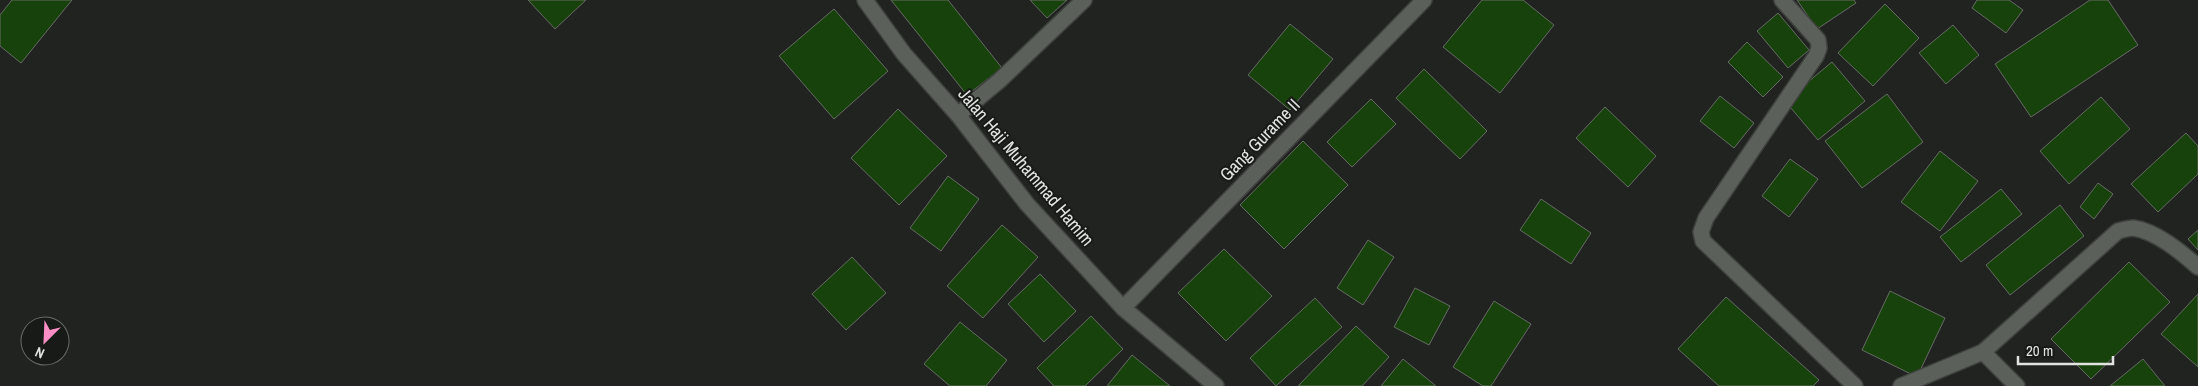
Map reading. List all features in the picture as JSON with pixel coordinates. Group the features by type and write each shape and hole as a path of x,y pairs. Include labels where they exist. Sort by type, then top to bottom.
{"street":[{"name":"Jalan Haji Muhammad Hamim","path":"865,0 904,54 958,114 1027,204 1123,308 1216,386"},
{"path":"958,114 1000,80 1084,0"},
{"name":"Gang Gurame II","path":"1123,308 1424,0"},
{"path":"1782,0 1818,40 1819,48 1816,56 1706,218 1701,232 1703,240 1855,386"},
{"path":"1901,386 1983,352 2118,231 2132,228 2153,235 2186,256 2198,267"},
{"path":"1983,352 2017,386"}],"building":[{"path":"12,0 72,0 21,63 0,46 0,15"},
{"path":"528,0 586,0 555,29"},
{"path":"891,0 948,0 1002,68 967,95"},
{"path":"1030,0 1067,0 1047,18"},
{"path":"1482,0 1523,0 1554,25 1500,93 1443,47"},
{"path":"1797,0 1854,0 1856,3 1817,29"},
{"path":"1977,0 2009,0 2023,10 2006,33 1972,8"},
{"path":"2090,0 2108,0 2138,45 2031,117 1995,64"},
{"path":"1885,4 1919,38 1873,86 1838,53"},
{"path":"834,9 888,71 834,119 779,56"},
{"path":"1778,13 1809,50 1788,68 1757,31"},
{"path":"1290,24 1333,59 1290,110 1248,75"},
{"path":"1953,25 1979,55 1946,84 1919,53"},
{"path":"1747,42 1783,77 1763,97 1728,62"},
{"path":"1832,62 1865,101 1818,140 1785,101"},
{"path":"1424,69 1487,131 1460,159 1396,98"},
{"path":"1887,94 1923,142 1862,188 1825,141"},
{"path":"1720,96 1754,123 1734,148 1700,121"},
{"path":"2101,97 2130,129 2069,184 2040,151"},
{"path":"1371,99 1396,124 1352,167 1327,142"},
{"path":"1605,107 1656,156 1628,187 1576,138"},
{"path":"898,109 947,156 899,205 851,158"},
{"path":"2186,133 2198,146 2198,174 2158,212 2131,184"},
{"path":"1303,141 1348,185 1284,249 1240,205"},
{"path":"1940,151 1978,181 1940,231 1901,202"},
{"path":"1790,159 1818,179 1789,217 1762,196"},
{"path":"948,176 979,199 941,251 910,228"},
{"path":"2098,183 2113,194 2094,219 2080,207"},
{"path":"2001,189 2022,214 1961,262 1940,237"},
{"path":"1541,199 1591,233 1571,264 1520,230"},
{"path":"2060,205 2084,236 2010,295 1986,265"},
{"path":"1002,225 1038,257 983,318 947,286"},
{"path":"2198,230 2198,250 2188,239"},
{"path":"1368,240 1394,257 1363,305 1337,288"},
{"path":"1224,249 1272,296 1226,341 1178,293"},
{"path":"852,257 886,293 846,330 812,294"},
{"path":"2129,262 2170,302 2091,379 2051,339"},
{"path":"1040,274 1076,311 1044,342 1008,304"},
{"path":"1415,288 1450,306 1429,345 1394,327"},
{"path":"1890,291 1945,318 1917,377 1862,350"},
{"path":"2198,294 2198,367 2161,334"},
{"path":"1726,297 1819,380 1813,386 1719,386 1678,349"},
{"path":"1315,298 1342,327 1276,386 1250,358"},
{"path":"1494,301 1531,324 1491,386 1483,386 1453,367"},
{"path":"1091,316 1123,349 1085,386 1054,386 1037,368"},
{"path":"960,322 1007,360 986,386 950,386 924,364"},
{"path":"1356,326 1389,357 1362,386 1298,386"},
{"path":"1132,355 1170,386 1107,386"},
{"path":"1403,359 1436,386 1381,386"},
{"path":"2143,359 2165,386 2110,386"}]}
